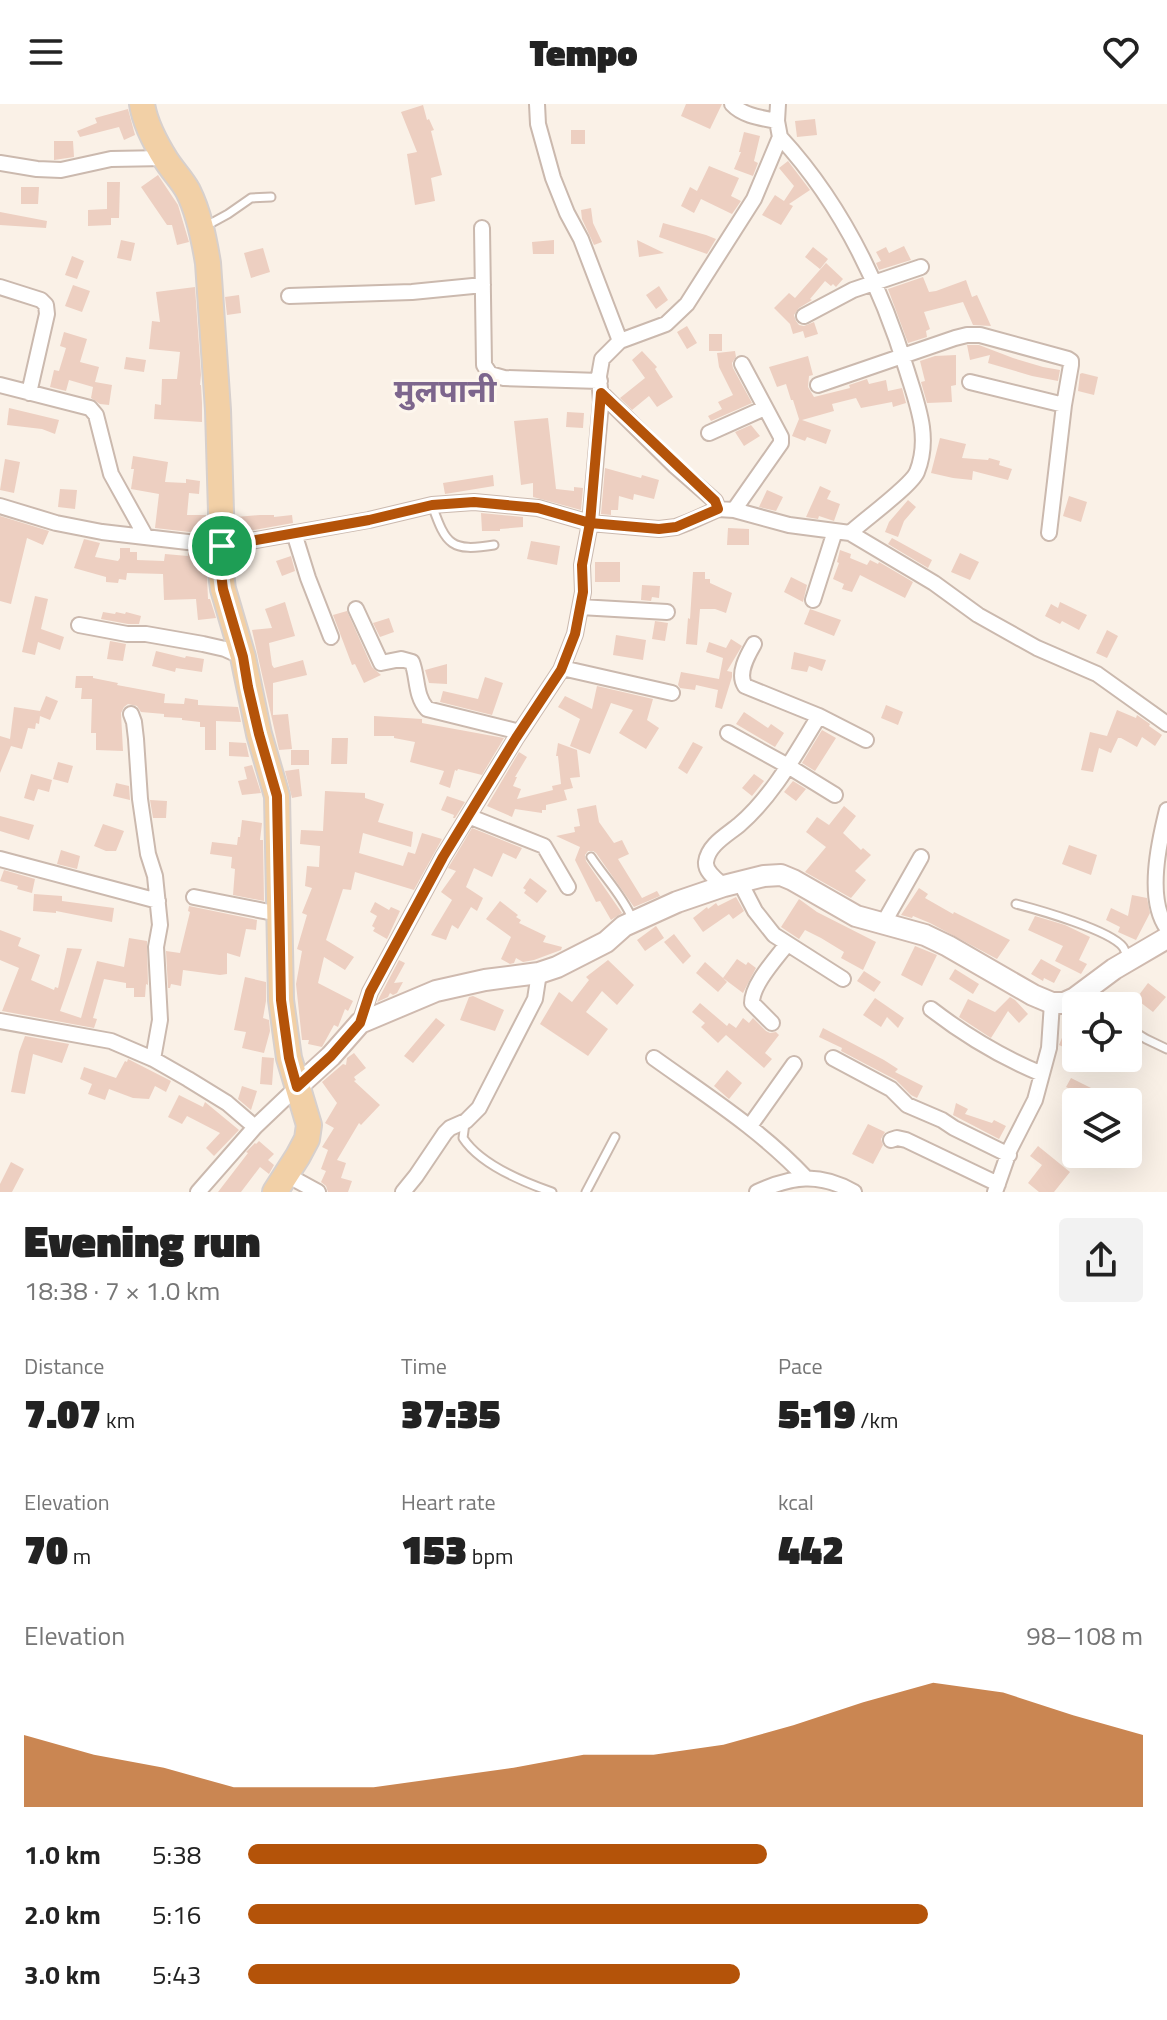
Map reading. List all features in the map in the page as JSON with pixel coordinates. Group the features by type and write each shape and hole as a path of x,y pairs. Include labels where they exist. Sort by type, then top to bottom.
{"main road":[{"path":"142,104 144,117 165,158 187,190 201,228 208,263 218,410 220,566 223,589 277,796 281,1000 289,1058 309,1125 307,1139 280,1183"}],"street":[{"path":"537,104 541,136 553,178 586,250 620,341"},
{"path":"732,104 737,110 777,121"},
{"path":"778,104 780,137 833,205 875,282 923,423 922,452 916,475 905,487 842,532 813,600"},
{"path":"198,1192 255,1127 331,1056 360,1023 370,992 443,857 562,668 575,634 583,592 582,565 590,523 602,359 620,341 666,324 687,304 754,199 780,137"},
{"path":"0,163 61,170 111,159 165,158"},
{"path":"482,228 484,365 490,374 600,387 715,501 718,509"},
{"path":"804,316 853,290 921,267"},
{"path":"289,296 412,292 483,285"},
{"path":"0,287 41,300 46,305 47,314 29,393"},
{"path":"818,385 967,335 980,335 1068,359 1071,365 1049,533"},
{"path":"734,510 781,443 781,437 742,364"},
{"path":"970,382 1064,405"},
{"path":"0,385 90,408 96,415 111,474 146,537"},
{"path":"709,433 765,408"},
{"path":"0,506 56,523 102,532 222,546 369,520 432,505 474,502 538,508 590,523 667,528 718,509 734,510 789,525 842,532 934,583 978,615 1037,648 1097,674 1167,724"},
{"path":"294,533 331,637"},
{"path":"580,607 667,612"},
{"path":"356,609 381,663 401,659 412,662 419,696 427,709 520,732"},
{"path":"79,625 203,644 243,657"},
{"path":"754,644 746,658 741,678 745,686 819,716 866,740"},
{"path":"562,668 672,693"},
{"path":"131,714 137,747 140,799 155,876 160,925 156,947 160,1020 153,1059"},
{"path":"819,716 788,766 759,804 722,838 707,858 706,866 711,874 732,884 774,935 843,979"},
{"path":"728,733 835,795"},
{"path":"1167,810 1158,846 1157,896 1167,928"},
{"path":"468,816 544,846 568,887"},
{"path":"883,924 921,857"},
{"path":"0,859 158,901"},
{"path":"360,1023 436,991 557,967 606,942 624,926 677,902 732,884 781,875 856,916 925,935 1033,995 1052,1003 1062,1003"},
{"path":"194,897 279,914"},
{"path":"1091,992 1096,981 1167,938"},
{"path":"772,1023 752,1003 751,998 787,944"},
{"path":"403,1192 445,1133 466,1121 479,1108 535,999 539,973"},
{"path":"891,1140 906,1140 996,1188 1035,1100 1049,1048 1052,1003"},
{"path":"931,1009 975,1041 1042,1074"},
{"path":"0,1021 111,1041 153,1059 227,1103 255,1127"},
{"path":"654,1058 750,1126 806,1178"},
{"path":"833,1058 891,1089 907,1105 1009,1155"},
{"path":"750,1126 794,1064"},
{"path":"757,1192 788,1180 806,1178 828,1180 854,1192"},
{"path":"280,1183 318,1192"}],"lane":[{"path":"201,228 251,198 271,197"},
{"path":"432,505 441,533 448,541 474,548 494,545"},
{"path":"591,857 626,905 633,922"},
{"path":"1016,904 1048,912 1095,930 1122,945 1128,960"},
{"path":"1142,1037 1167,1049"},
{"path":"466,1121 463,1138 481,1159 552,1192"},
{"path":"586,1192 615,1137"}],"building":[{"path":"686,104 722,104 710,129 681,116"},
{"path":"423,105 434,130 431,131 442,175 431,178 435,201 415,205 407,154 417,152 401,112"},
{"path":"128,109 135,135 124,140 119,127 80,137 77,131 97,123 95,118"},
{"path":"815,119 817,135 797,137 795,121"},
{"path":"571,130 585,130 585,144 571,144"},
{"path":"744,132 760,136 754,161 758,163 753,176 734,169"},
{"path":"54,141 73,141 74,157 54,160"},
{"path":"788,161 810,190 789,204 793,206 781,225 762,215 775,195 784,201 794,186 779,168"},
{"path":"709,166 739,178 731,196 741,201 732,214 701,199 694,213 681,206 690,187 697,191"},
{"path":"158,175 178,205 189,242 177,245 172,225 167,225 141,187"},
{"path":"107,182 120,182 119,218 111,218 111,225 88,226 88,210 107,209"},
{"path":"21,187 39,187 38,204 21,204"},
{"path":"591,208 593,223 602,242 594,245 581,210"},
{"path":"0,212 47,221 46,228 0,225"},
{"path":"663,223 716,239 707,254 659,237"},
{"path":"121,240 135,243 131,261 117,258"},
{"path":"554,240 554,254 533,254 532,242"},
{"path":"637,240 664,253 639,257"},
{"path":"904,246 911,260 879,270 876,263 881,261 876,252 886,247 889,253"},
{"path":"813,247 828,259 820,269 805,257"},
{"path":"263,248 270,272 251,278 244,253"},
{"path":"72,256 84,261 77,279 65,275"},
{"path":"826,263 843,279 836,287 825,281 812,300 794,315 799,325 814,322 818,334 805,338 803,331 793,334 790,324 774,308 789,293 795,298"},
{"path":"923,277 929,292 966,280 972,297 977,295 991,326 973,325 963,302 924,312 930,329 926,331 927,337 908,343 888,289"},
{"path":"73,285 90,291 82,312 65,306"},
{"path":"659,286 668,300 656,309 646,295"},
{"path":"195,287 202,422 154,419 155,404 161,405 162,379 177,379 180,352 149,349 152,321 160,322 156,292"},
{"path":"239,295 241,313 227,315 225,297"},
{"path":"687,326 697,343 687,349 677,332"},
{"path":"64,332 87,339 80,362 99,367 95,382 112,385 109,405 91,398 93,387 69,380 66,391 50,387 54,370 59,371 66,348 60,346"},
{"path":"709,334 722,334 722,351 709,351"},
{"path":"967,345 979,345 1060,370 1058,381 988,363 990,355 970,360"},
{"path":"642,351 657,367 655,369 673,397 657,407 649,396 632,410 620,398 645,378 632,360"},
{"path":"735,351 733,368 752,403 711,421 708,416 722,409 718,402 733,395 719,367 717,353"},
{"path":"956,355 956,385 951,386 952,402 927,403 921,382 925,381 920,361 935,356"},
{"path":"808,356 813,375 809,376 808,387 814,397 850,388 849,385 867,379 869,384 886,380 888,391 902,388 906,403 893,407 892,402 861,408 856,398 832,404 834,411 802,420 831,430 826,444 807,437 805,441 792,436 799,419 793,400 786,384 777,387 769,367"},
{"path":"126,357 146,360 144,372 124,369"},
{"path":"1082,373 1098,377 1094,395 1078,391"},
{"path":"9,408 59,420 55,434 42,429 7,425"},
{"path":"567,412 584,413 583,428 566,427"},
{"path":"548,418 556,489 574,491 574,487 583,488 581,510 533,497 533,483 521,485 514,421"},
{"path":"751,425 760,436 744,446 735,432"},
{"path":"940,438 966,444 962,458 1000,461 999,465 1012,469 1008,480 973,471 972,480 931,473"},
{"path":"133,456 168,462 165,482 200,481 199,494 189,493 187,515 206,515 207,534 155,528 159,494 131,489"},
{"path":"5,459 20,462 14,493 0,490"},
{"path":"605,468 659,480 654,499 634,494 633,500 619,496 618,510 611,510 611,515 601,514"},
{"path":"493,475 494,486 445,494 443,483"},
{"path":"820,486 831,491 827,499 840,504 834,521 819,516 818,519 806,517"},
{"path":"60,489 77,490 75,509 58,507"},
{"path":"767,490 783,497 776,511 759,507"},
{"path":"1069,496 1087,502 1081,522 1063,516"},
{"path":"908,500 916,507 904,521 898,537 885,532 889,522"},
{"path":"481,513 523,517 523,527 482,531"},
{"path":"292,515 293,523 237,533 236,517"},
{"path":"0,516 49,531 43,545 27,538 11,604 0,601"},
{"path":"728,528 749,529 749,545 727,545"},
{"path":"892,538 932,560 928,568 888,544"},
{"path":"84,539 100,543 95,557 118,561 120,548 137,552 137,560 164,561 165,554 188,556 188,552 206,554 208,599 216,618 198,620 196,599 164,600 163,574 127,573 126,580 119,579 118,583 106,582 106,577 74,568"},
{"path":"531,541 560,546 557,565 527,559"},
{"path":"840,550 867,565 870,560 879,562 913,582 905,598 860,575 852,592 842,589 844,584 833,579"},
{"path":"960,553 979,562 970,580 951,572"},
{"path":"291,556 295,571 282,576 276,561"},
{"path":"595,562 620,562 620,582 595,582"},
{"path":"693,572 705,572 705,579 710,579 710,583 732,593 726,613 700,609 697,645 686,644"},
{"path":"791,577 807,585 803,602 784,592"},
{"path":"642,585 660,586 659,598 641,600"},
{"path":"35,596 48,599 41,629 64,637 60,650 38,642 35,655 22,652"},
{"path":"285,602 295,636 269,643 272,665 274,668 303,660 307,675 273,683 273,715 288,714 292,749 279,750 252,630 272,628 265,609"},
{"path":"1060,602 1087,615 1079,630 1045,616 1051,604 1058,608"},
{"path":"810,609 841,620 834,636 804,624"},
{"path":"347,611 372,667 381,675 364,683 355,664 352,665 333,615"},
{"path":"103,612 126,612 141,616 139,624 128,624 101,619"},
{"path":"389,618 394,632 380,637 373,623"},
{"path":"655,621 668,623 665,641 652,639"},
{"path":"1107,630 1118,636 1107,658 1096,653"},
{"path":"616,635 646,640 643,660 613,655"},
{"path":"731,639 742,646 727,671 732,672 732,677 722,709 715,707 718,690 696,685 695,690 680,688 681,672 719,679 723,658 706,652 709,642 726,648"},
{"path":"110,641 126,644 123,661 107,659"},
{"path":"156,651 204,659 202,672 176,668 175,672 152,666"},
{"path":"794,652 826,660 822,671 809,666 807,672 791,669"},
{"path":"447,664 447,684 429,683 425,670"},
{"path":"76,676 93,676 117,685 165,694 164,703 184,704 185,698 198,700 198,705 238,707 241,722 216,721 216,750 205,750 205,727 200,727 200,722 141,712 137,706 128,704 121,713 123,751 96,750 96,733 91,733 92,699 81,699 82,688 75,688"},
{"path":"485,677 503,683 492,715 440,702 443,691 478,699"},
{"path":"597,686 653,699 647,720 659,728 646,749 619,733 633,710 611,703 590,754 570,746 580,719 558,707 565,696 592,709"},
{"path":"46,696 58,701 50,720 40,716 35,729 28,728 22,749 11,746 0,773 0,736 10,739 14,707 40,711"},
{"path":"886,705 903,712 898,725 881,718"},
{"path":"1117,710 1136,718 1137,715 1162,735 1155,746 1142,737 1137,747 1118,738 1111,753 1099,748 1093,772 1081,770 1090,732 1107,736"},
{"path":"744,712 768,728 771,724 784,733 775,747 736,724"},
{"path":"374,716 422,719 422,723 504,738 482,775 455,770 450,788 439,784 444,771 410,762 415,742 394,736 374,736"},
{"path":"822,730 836,738 815,771 802,763"},
{"path":"332,738 348,738 347,764 331,764"},
{"path":"229,742 246,743 249,757 229,756"},
{"path":"693,742 703,747 687,774 678,768"},
{"path":"558,743 577,750 580,777 570,778 573,788 564,790 567,800 546,805 542,813 515,809 512,817 487,806 519,752 527,757 515,777 513,786 521,789 517,799 553,790 552,786 561,784 556,756"},
{"path":"291,750 309,750 309,765 291,765"},
{"path":"58,762 73,766 68,783 53,779"},
{"path":"252,765 261,793 242,795 238,781 247,779 244,767"},
{"path":"299,769 302,796 292,798 285,771"},
{"path":"31,774 52,780 49,792 38,789 34,801 24,798"},
{"path":"754,774 764,781 752,796 742,788"},
{"path":"793,781 806,789 796,801 784,792"},
{"path":"116,783 129,786 130,800 113,796"},
{"path":"325,791 365,793 365,798 384,804 378,822 413,832 411,847 363,833 359,853 403,866 408,852 415,854 422,833 442,839 414,890 355,872 351,890 343,889 326,940 354,957 345,970 324,957 318,983 353,1001 322,1047 302,1040 296,984 302,951 297,949 307,915 302,913 312,888 305,886 307,866 319,867 320,846 300,844 301,830 323,831"},
{"path":"447,796 465,802 455,818 441,810"},
{"path":"150,800 167,801 166,818 153,818"},
{"path":"596,805 599,822 614,843 622,840 629,854 618,859 642,898 657,891 660,896 634,907 596,853 588,851 586,861 622,913 611,920 600,901 596,902 575,860 580,847 556,836 575,832 574,827 580,826 577,809"},
{"path":"844,806 856,816 843,833 871,855 855,871 866,880 851,898 805,872 826,847 806,832 817,817 829,825"},
{"path":"0,816 34,825 29,840 0,831"},
{"path":"242,820 262,823 260,840 263,840 264,901 233,895 235,869 231,868 232,857 210,854 212,842 237,845"},
{"path":"103,824 124,831 116,851 94,846"},
{"path":"472,828 522,848 516,859 503,853 492,877 474,868 466,887 483,898 477,911 471,907 458,929 452,925 446,940 431,935 452,900 441,892 456,871 448,868"},
{"path":"1069,845 1097,855 1091,875 1062,864"},
{"path":"61,850 80,856 77,869 57,864"},
{"path":"4,870 35,879 32,893 0,881"},
{"path":"530,878 547,891 537,903 524,893 526,890 523,888"},
{"path":"919,888 928,894 925,898 953,914 1010,940 997,959 930,923 901,915"},
{"path":"34,894 62,896 62,901 114,908 112,922 56,911 33,911"},
{"path":"1132,895 1147,898 1150,913 1136,940 1118,932 1120,927 1106,920 1111,908 1128,916"},
{"path":"736,897 744,911 733,919 729,914 703,932 693,918 707,907 716,903 718,906"},
{"path":"799,899 817,912 876,942 863,970 841,958 844,952 821,938 805,930 799,939 781,927"},
{"path":"500,901 518,915 519,923 546,936 543,942 562,947 561,950 523,962 516,958 510,964 501,959 511,937 486,919"},
{"path":"375,902 389,910 391,907 400,911 387,939 373,931 377,916 370,912"},
{"path":"189,906 257,920 256,930 246,929 240,957 227,953 227,974 183,970 181,986 171,984 168,988 166,951 180,953"},
{"path":"1035,916 1090,937 1079,960 1087,964 1081,974 1055,961 1063,946 1028,930"},
{"path":"656,926 664,938 645,951 637,940"},
{"path":"0,930 21,938 18,946 40,955 31,980 54,990 58,988 67,948 82,949 60,1011 81,1018 97,961 124,967 129,938 147,941 148,985 145,997 134,997 134,988 126,988 126,983 104,979 93,1018 97,1019 94,1028 2,1011 19,968 0,960"},
{"path":"674,934 691,956 683,964 664,942"},
{"path":"915,946 937,955 922,986 901,975"},
{"path":"737,959 756,968 743,993 723,978"},
{"path":"1041,959 1061,970 1054,983 1031,974"},
{"path":"399,960 405,963 394,983 403,982 397,993 390,993 377,1002"},
{"path":"608,960 634,985 617,1005 602,991 586,1012 608,1029 588,1056 540,1024 559,992 572,1002 589,980 586,977"},
{"path":"705,962 727,982 718,992 696,973"},
{"path":"955,969 979,984 973,994 949,979"},
{"path":"864,971 881,982 874,992 857,981"},
{"path":"245,977 266,982 263,1018 269,1020 270,1031 264,1053 242,1048 246,1032 234,1030"},
{"path":"1148,983 1166,997 1153,1012 1142,1004 1141,992"},
{"path":"469,997 504,1010 495,1031 460,1020"},
{"path":"1010,997 1028,1014 1019,1023 1008,1011 991,1038 959,1017 968,999 995,1012"},
{"path":"875,998 904,1018 898,1028 887,1017 881,1027 863,1015"},
{"path":"700,1003 727,1026 729,1023 736,1028 743,1018 749,1023 753,1018 766,1031 779,1035 765,1053 772,1059 764,1068 726,1035 718,1043 701,1027 705,1023 692,1012"},
{"path":"436,1018 445,1025 413,1063 404,1056"},
{"path":"823,1028 884,1060 898,1069 895,1072 923,1086 917,1098 896,1080 819,1037"},
{"path":"25,1036 69,1044 62,1063 33,1054 25,1094 11,1092"},
{"path":"354,1053 366,1068 354,1077 354,1081 380,1105 361,1125 359,1123 337,1160 346,1163 341,1178 352,1181 348,1192 328,1192 321,1182 326,1171 321,1169 328,1150 322,1147 334,1128 325,1123 337,1103 322,1082 343,1064 346,1065 347,1058"},
{"path":"262,1057 274,1058 272,1085 260,1084"},
{"path":"128,1059 171,1081 166,1092 155,1086 149,1099 133,1098 109,1089 105,1100 88,1094 92,1084 80,1079 84,1067 116,1078"},
{"path":"727,1070 742,1083 729,1099 714,1086"},
{"path":"1071,1078 1091,1088 1068,1088"},
{"path":"242,1086 257,1091 251,1110 238,1099"},
{"path":"179,1095 203,1107 205,1102 239,1130 214,1156 206,1148 220,1133 187,1116 182,1124 168,1117"},
{"path":"956,1103 968,1109 965,1114 1006,1126 999,1139 953,1115"},
{"path":"868,1124 885,1132 881,1139 883,1145 873,1164 852,1154"},
{"path":"259,1141 274,1154 268,1160 274,1165 269,1174 260,1167 241,1192 218,1192 246,1152"},
{"path":"1038,1146 1070,1172 1054,1192 1039,1192 1028,1183 1042,1165 1030,1156"},
{"path":"11,1162 24,1169 12,1192 0,1192 0,1184"}],"district":[{"name":"मुलपानी","path":"445,391"}],"route":[{"path":"222,546 220,566 223,589 277,796 281,1000 289,1058 297,1087 331,1056 360,1023 370,992 443,857 561,670 575,634 590,523 659,529 676,527 718,509 715,501 601,393 590,523 538,508 474,502 432,505 369,520 222,546"}]}
